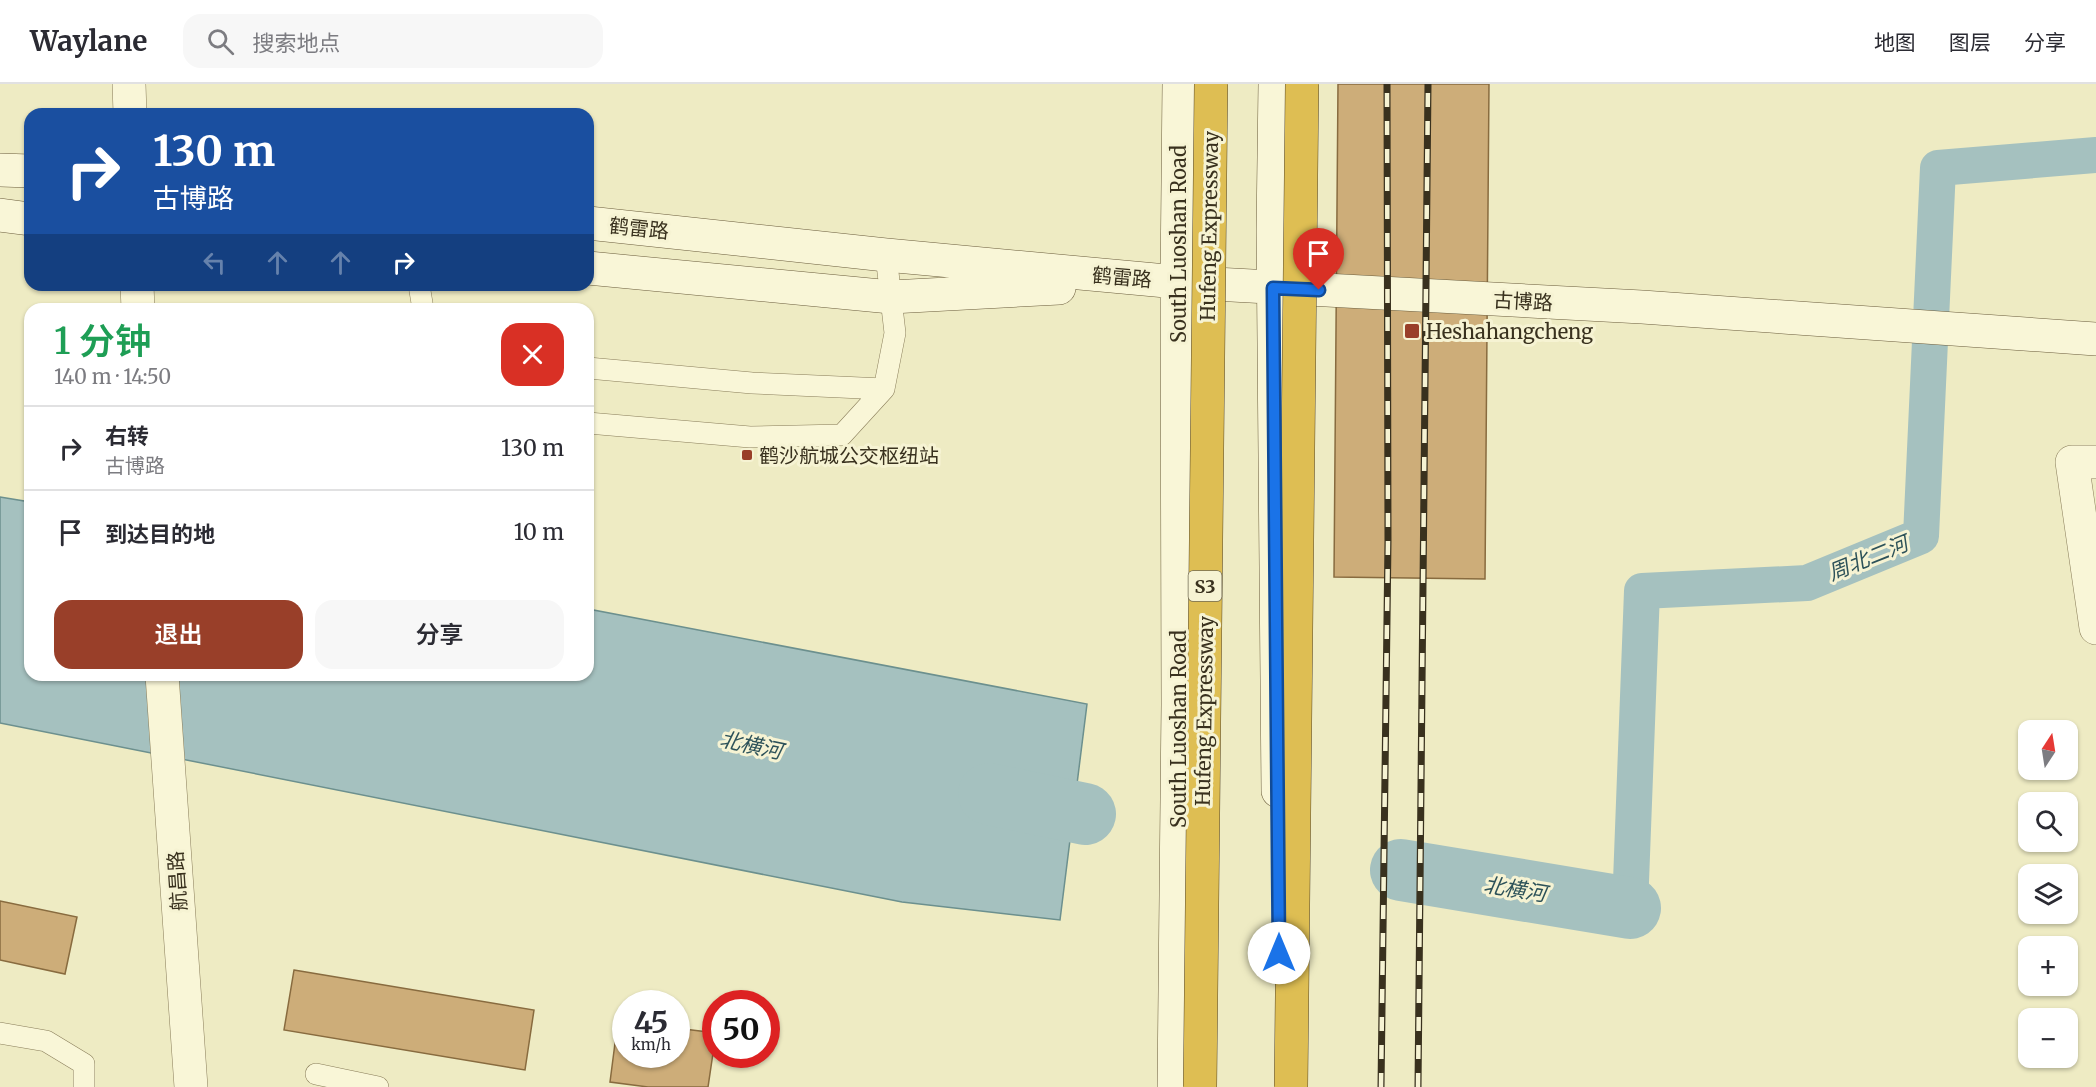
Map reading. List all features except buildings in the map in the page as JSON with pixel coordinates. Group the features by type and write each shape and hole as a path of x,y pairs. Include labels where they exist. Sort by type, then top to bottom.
{"highway":[{"name":"Hufeng Expressway","path":"1200,1087 1211,84"},
{"path":"1291,1087 1302,84"}],"street":[{"path":"129,84 130,108"},
{"name":"South Luoshan Road","path":"1174,1087 1179,705 1177,282 1179,84"},
{"path":"1275,84 1273,288 1281,1087"},
{"path":"0,170 24,171"},
{"path":"0,215 24,218"},
{"name":"鹤雷路","path":"594,224 886,255 1177,282"},
{"name":"鹤雷路","path":"594,269 891,297 1177,282"},
{"name":"古博路","path":"1177,282 1772,316 2096,339"},
{"path":"2096,462 2072,462 2096,627"},
{"name":"航昌路","path":"162,681 191,1087"}],"lane":[{"path":"594,424 750,437 842,435 884,389 895,333 886,255"},
{"path":"594,369 752,383 884,389"},
{"path":"0,1033 46,1041 84,1064 84,1087"},
{"path":"316,1074 378,1087"}],"water":[{"path":"0,497 24,501 24,681 594,681 594,610 1087,704 1060,920 902,902 0,723"}],"waterway":[{"name":"周北二河","path":"1630,908 1642,591 1807,583 1921,536 1938,168 2096,155"},
{"name":"北横河","path":"989,794 1085,814"},
{"name":"北横河","path":"1401,870 1630,908"}],"railway":[{"path":"1381,1087 1388,541 1387,84"},
{"path":"1418,1087 1428,84"}],"place":[{"name":"Heshahangcheng","path":"1412,331"},
{"name":"鹤沙航城公交枢纽站","path":"747,455"}],"route":[{"path":"1279,953 1273,288 1319,290"}]}
